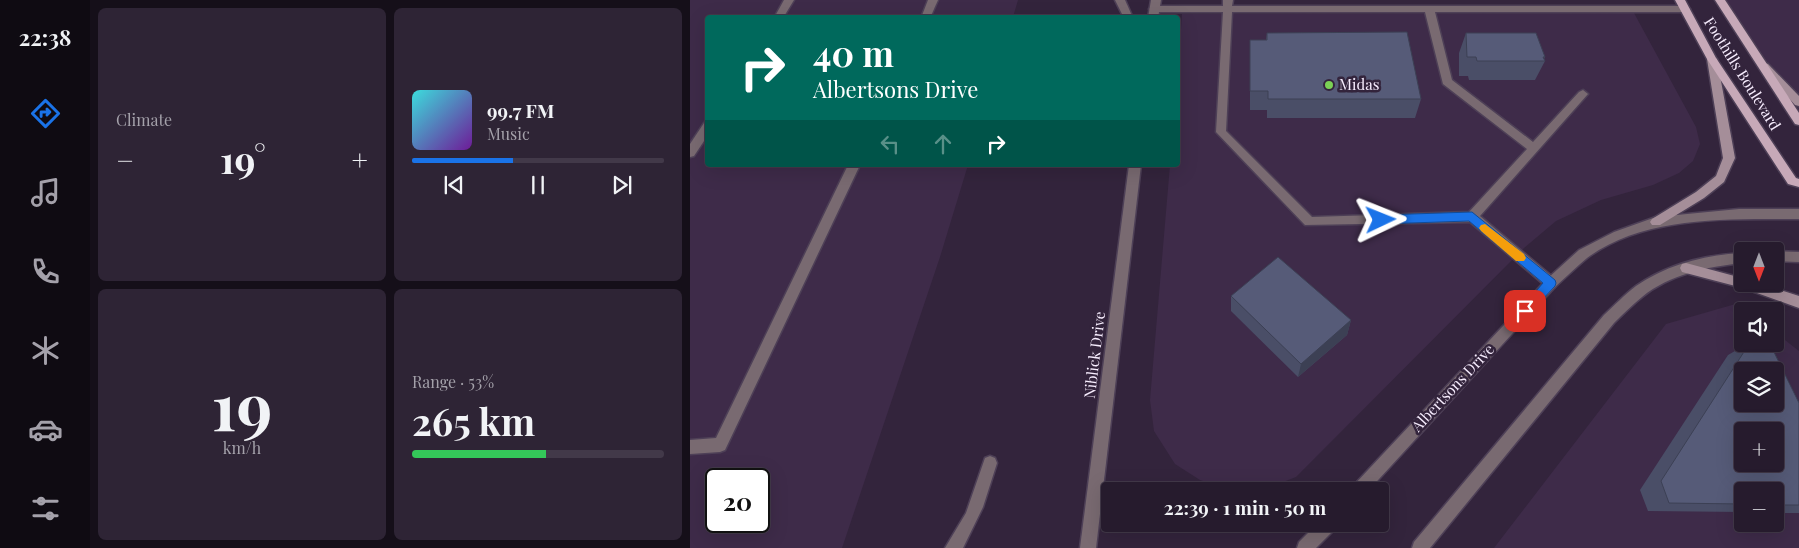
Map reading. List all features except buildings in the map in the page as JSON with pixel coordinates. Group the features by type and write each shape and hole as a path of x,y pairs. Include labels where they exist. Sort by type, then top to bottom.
{"main road":[{"name":"Foothills Boulevard","path":"1720,0 1799,121"},
{"name":"Foothills Boulevard","path":"1682,5 1712,59 1792,180 1799,183"},
{"path":"1656,222 1720,179 1729,158 1712,59"},
{"path":"1761,61 1799,102"},
{"path":"1686,268 1734,280"},
{"path":"1770,292 1799,302"}],"street":[{"path":"780,15 789,0"},
{"path":"926,15 933,0"},
{"path":"1120,0 1128,15"},
{"path":"1154,9 1228,4 1333,4 1428,8 1445,4 1682,5"},
{"path":"1228,4 1221,132 1309,222 1472,217 1551,283"},
{"path":"1428,8 1447,82 1534,149"},
{"path":"1472,217 1584,94"},
{"path":"690,153 705,130"},
{"path":"690,447 720,445 853,167"},
{"name":"Niblick Drive","path":"1088,548 1135,167"},
{"name":"Albertsons Drive","path":"1366,482 1551,283 1583,254 1618,235 1656,222 1739,214 1799,214"},
{"path":"1784,256 1799,257"},
{"path":"1421,547 1609,319 1646,287 1686,268 1734,258"},
{"path":"953,548 961,538 977,507 990,463"},
{"path":"1305,548 1320,532"}],"shaded area":[{"path":"690,0 1018,0 1014,15 705,15 705,167 967,167 940,257 842,548 690,548"},
{"path":"1723,0 1799,0 1799,110"},
{"path":"1634,13 1696,127 1700,144 1693,161 1679,173 1653,185 1601,200 1556,221 1524,248 1296,477 1283,482 1206,482 1175,464 1154,431 1150,400 1170,167 1180,167 1180,44 1182,14"},
{"path":"1734,304 1734,352 1784,352 1784,339 1799,351 1799,548 1494,548 1666,324"}],"slow traffic":[{"path":"1485,228 1520,258"}],"place":[{"name":"Midas","path":"1329,85"}],"route":[{"path":"1381,220 1472,217 1551,283 1525,311"}]}
